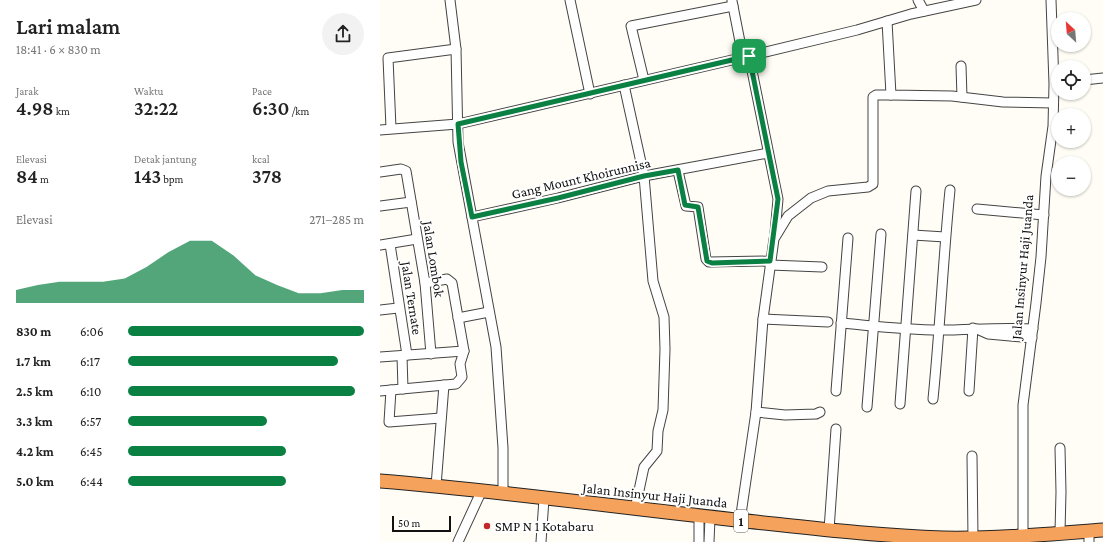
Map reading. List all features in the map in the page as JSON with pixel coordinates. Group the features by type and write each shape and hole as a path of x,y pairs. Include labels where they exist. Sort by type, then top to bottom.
{"highway":[{"name":"Jalan Insinyur Haji Juanda","path":"380,481 503,492 544,499 829,530 908,536 1023,540 1060,532 1089,536 1103,530"}],"street":[{"path":"450,0 456,49 458,124 461,162 496,354 503,448 503,492"},
{"path":"570,0 590,94"},
{"path":"918,0 924,11"},
{"path":"380,130 458,124 590,94 924,11 976,0"},
{"name":"Jalan Insinyur Haji Juanda","path":"1051,0 1055,60"},
{"path":"644,80 631,26 732,3 746,56 778,199 763,319 756,412 740,520"},
{"path":"887,21 891,94"},
{"path":"391,128 388,58 456,49"},
{"path":"961,66 962,97"},
{"path":"1091,79 1103,78"},
{"path":"624,85 644,176 653,282 664,317 665,367 663,410 658,431 657,451 644,467 635,508"},
{"path":"774,239 788,216 812,198 828,191 868,187 873,184 874,97 876,95 891,94 962,97 1003,102 1053,103"},
{"name":"Jalan Insinyur Haji Juanda","path":"1023,540 1023,405 1041,257 1046,176 1053,126 1053,100"},
{"name":"Gang Mount Khoirunnisa","path":"472,217 558,198 644,176 768,153"},
{"name":"Jalan Lombok","path":"380,172 404,169 407,175 425,283 431,354"},
{"path":"678,170 685,205 698,207 707,261 712,263 770,263 822,267"},
{"path":"900,404 916,190"},
{"path":"933,399 940,330 945,237 950,190"},
{"path":"380,206 411,202"},
{"path":"977,209 1044,214"},
{"path":"867,408 872,326 881,234"},
{"path":"913,235 945,237"},
{"path":"836,391 848,238"},
{"path":"380,245 417,240"},
{"name":"Jalan Ternate","path":"390,244 405,356 403,388"},
{"path":"380,391 456,384 462,377 460,364 464,351 450,280 447,279 425,283"},
{"path":"380,310 398,308"},
{"path":"458,318 489,312"},
{"path":"763,319 828,322"},
{"path":"841,323 906,329 940,330 974,328 988,334 1032,333"},
{"path":"969,392 974,328"},
{"path":"380,357 464,351"},
{"path":"436,486 444,385"},
{"path":"391,390 389,422 441,418"},
{"path":"756,412 785,415 816,414 820,412"},
{"path":"829,530 836,429"},
{"path":"1060,448 1060,532"},
{"path":"972,456 973,538"},
{"path":"458,542 471,518 482,490"},
{"path":"541,542 544,499"},
{"path":"699,542 705,517"},
{"path":"705,517 709,542"}],"place":[{"name":"SMP N 1 Kotabaru","path":"487,526"}],"route":[{"path":"749,56 778,199 770,261 712,263 707,261 698,207 685,205 678,170 644,176 558,198 472,217 461,162 458,142 458,124 749,56"}]}
